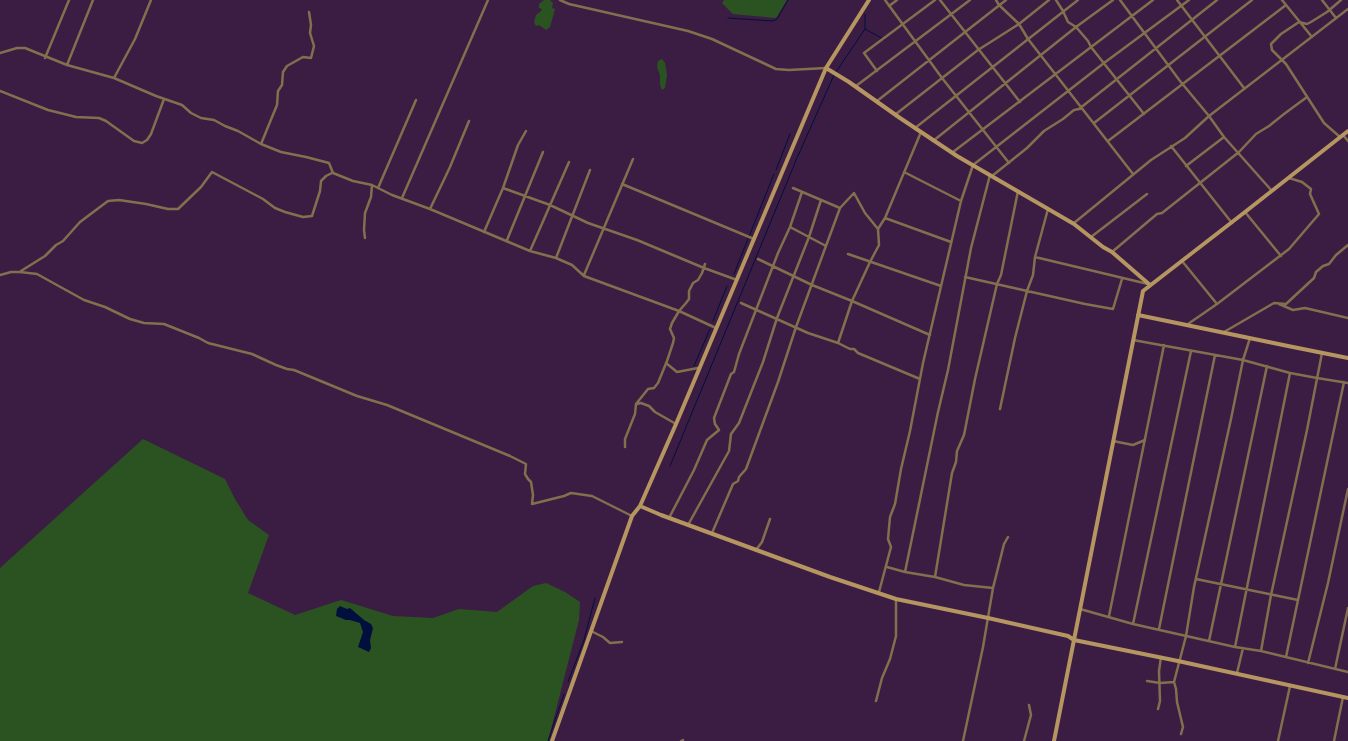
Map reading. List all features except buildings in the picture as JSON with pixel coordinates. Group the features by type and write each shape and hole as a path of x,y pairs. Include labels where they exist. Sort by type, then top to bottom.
{"street":[{"path":"46,57 69,0"},
{"path":"67,64 93,0"},
{"path":"114,78 135,39 151,0"},
{"path":"402,198 488,0"},
{"path":"560,0 569,4 688,31 712,39 776,68 789,70 826,68 856,86 952,153 1074,224 1112,252 1150,285"},
{"path":"552,741 632,516 640,506 676,424 826,68 869,0"},
{"path":"884,0 968,113 1009,163"},
{"path":"889,6 897,0"},
{"path":"877,70 864,52 935,0"},
{"path":"940,0 1020,102"},
{"path":"856,86 970,0"},
{"path":"996,0 1019,24 1133,174"},
{"path":"877,101 1006,0"},
{"path":"895,115 978,50 1019,24 1049,0"},
{"path":"1056,0 1068,22 1076,27 1088,40 1091,47 1144,114"},
{"path":"915,128 1078,0"},
{"path":"933,141 1076,27 1113,0"},
{"path":"1120,0 1182,84 1224,136 1272,190"},
{"path":"952,153 1153,0"},
{"path":"1177,0 1244,88"},
{"path":"878,594 891,548 888,539 890,517 895,504 920,379 961,201 973,165 1189,0"},
{"path":"905,572 948,370 971,248 991,176 1044,132 1074,110 1082,107 1218,0"},
{"path":"1094,123 1252,0"},
{"path":"1282,0 1312,37"},
{"path":"1322,0 1336,18"},
{"path":"1341,0 1330,10 1307,24 1300,22 1281,34 1271,44 1272,50 1282,60 1324,123 1348,141"},
{"path":"1108,141 1286,5"},
{"path":"1074,224 1133,174 1190,134 1244,88 1348,9"},
{"path":"261,144 277,105 278,91 282,85 283,72 288,66 304,57 311,58 314,46 311,39 311,25 308,12"},
{"path":"0,53 17,48 25,48 46,57 114,78 142,91 182,105 191,113 201,118 214,120 281,152 329,163 333,173"},
{"path":"0,90 48,110 76,117 99,118 134,141 142,143 152,134 164,99"},
{"path":"1112,252 1157,214 1162,213 1239,152 1256,134 1307,97"},
{"path":"378,188 416,100"},
{"path":"430,209 469,122"},
{"path":"484,232 503,188 518,145 526,131"},
{"path":"1054,741 1143,291 1348,131"},
{"path":"878,229 886,218 921,132"},
{"path":"1186,166 1224,136"},
{"path":"1171,146 1232,223"},
{"path":"507,241 543,152"},
{"path":"584,276 633,159"},
{"path":"530,251 569,162"},
{"path":"556,258 590,170"},
{"path":"20,272 45,256 63,241 80,222 108,201 120,200 168,209 178,209 201,187 212,172 263,199 275,208 303,216 312,216 320,191 321,181 333,173 353,181 372,185 530,251 556,258 572,265 584,276 679,311 716,328"},
{"path":"904,172 961,201"},
{"path":"1186,325 1281,256 1319,214 1310,194 1311,190 1302,182 1289,177"},
{"path":"622,184 754,239"},
{"path":"365,238 365,213 371,197 372,185"},
{"path":"503,188 550,205 603,229 637,240 737,280"},
{"path":"793,188 840,208"},
{"path":"935,578 952,473 957,451 964,436 975,379 997,284 1001,275 1018,191"},
{"path":"669,518 707,440 719,430 714,418 731,374 734,372 756,309 790,227 802,192"},
{"path":"712,534 733,484 738,481 746,469 840,208 854,193 865,213 878,229 879,245 852,301 838,343"},
{"path":"1091,237 1147,194"},
{"path":"688,525 729,451 731,434 739,423 763,362 777,318 809,237 821,200"},
{"path":"1000,409 1015,338 1027,290 1033,275 1048,208"},
{"path":"1245,212 1281,256"},
{"path":"886,218 952,242"},
{"path":"790,227 826,246"},
{"path":"1223,332 1274,303 1286,304 1314,278 1316,272 1329,264 1348,245"},
{"path":"848,254 941,286"},
{"path":"1036,257 1150,285"},
{"path":"758,259 812,285 930,335"},
{"path":"1182,260 1217,304"},
{"path":"625,448 625,439 635,414 636,404 648,389 654,388 658,383 671,351 674,338 670,330 672,323 689,299 689,291 693,283 698,280 704,266"},
{"path":"0,276 11,272 38,274 84,300 105,307 134,321 164,324 208,343 252,354 357,396 387,405 510,456 526,464 526,476 531,482 533,495 532,504 570,493 592,496 632,516"},
{"path":"965,277 1112,309 1122,278"},
{"path":"741,303 808,333 854,349 858,353 920,379"},
{"path":"1274,303 1293,310 1305,308 1348,318"},
{"path":"1138,315 1348,358"},
{"path":"1181,734 1183,727 1174,682 1186,636 1196,579 1243,360 1250,338"},
{"path":"1133,340 1243,360 1290,373 1348,383"},
{"path":"1109,616 1164,345"},
{"path":"1133,624 1191,351"},
{"path":"1261,651 1322,353"},
{"path":"1159,629 1215,355"},
{"path":"666,363 677,372 698,368"},
{"path":"1210,641 1267,366"},
{"path":"1235,646 1290,373"},
{"path":"1286,657 1344,382"},
{"path":"636,404 641,403 650,406 655,412 676,424"},
{"path":"1113,441 1133,445 1145,440"},
{"path":"1308,663 1328,583 1348,489"},
{"path":"640,506 878,594 1068,636 1074,640 1161,657 1346,698 1334,741"},
{"path":"756,550 762,542 770,519"},
{"path":"963,741 993,588 1004,544 1008,537"},
{"path":"886,566 964,585 993,588"},
{"path":"1196,579 1298,600"},
{"path":"876,701 896,636 896,598"},
{"path":"1335,669 1348,608"},
{"path":"1080,609 1133,624 1261,651 1348,672"},
{"path":"591,631 602,636 610,643 622,642"},
{"path":"1237,674 1243,648"},
{"path":"1158,709 1160,701 1159,671 1161,657"},
{"path":"1147,681 1160,684 1174,682"},
{"path":"1278,741 1290,686"},
{"path":"1024,741 1031,715 1029,705"}],"green space":[{"path":"544,0 550,0 553,3 552,8 555,9 550,27 546,30 539,25 536,26 534,22 536,15 542,9 539,8 539,4"},
{"path":"724,0 787,0 776,18 733,14 722,3"},
{"path":"662,59 665,63 667,75 665,88 662,90 657,67 658,61"},
{"path":"143,439 225,479 248,520 269,535 248,593 295,615 341,600 393,616 433,618 459,609 497,612 533,586 546,583 580,602 579,620 548,741 0,741 0,568"}],"shaded area":[{"path":"340,606 347,609 350,608 371,624 373,628 369,652 358,647 363,632 360,623 336,616 337,609"}],"waterway":[{"path":"728,18 773,21 777,19 788,0"},
{"path":"836,72 865,29 865,14"},
{"path":"865,29 885,40"},
{"path":"670,466 797,158 834,75"},
{"path":"776,170 790,134"},
{"path":"734,274 774,174"},
{"path":"713,321 727,286"},
{"path":"694,366 710,329"},
{"path":"568,682 584,640 595,598"},
{"path":"548,741 564,694"}]}
